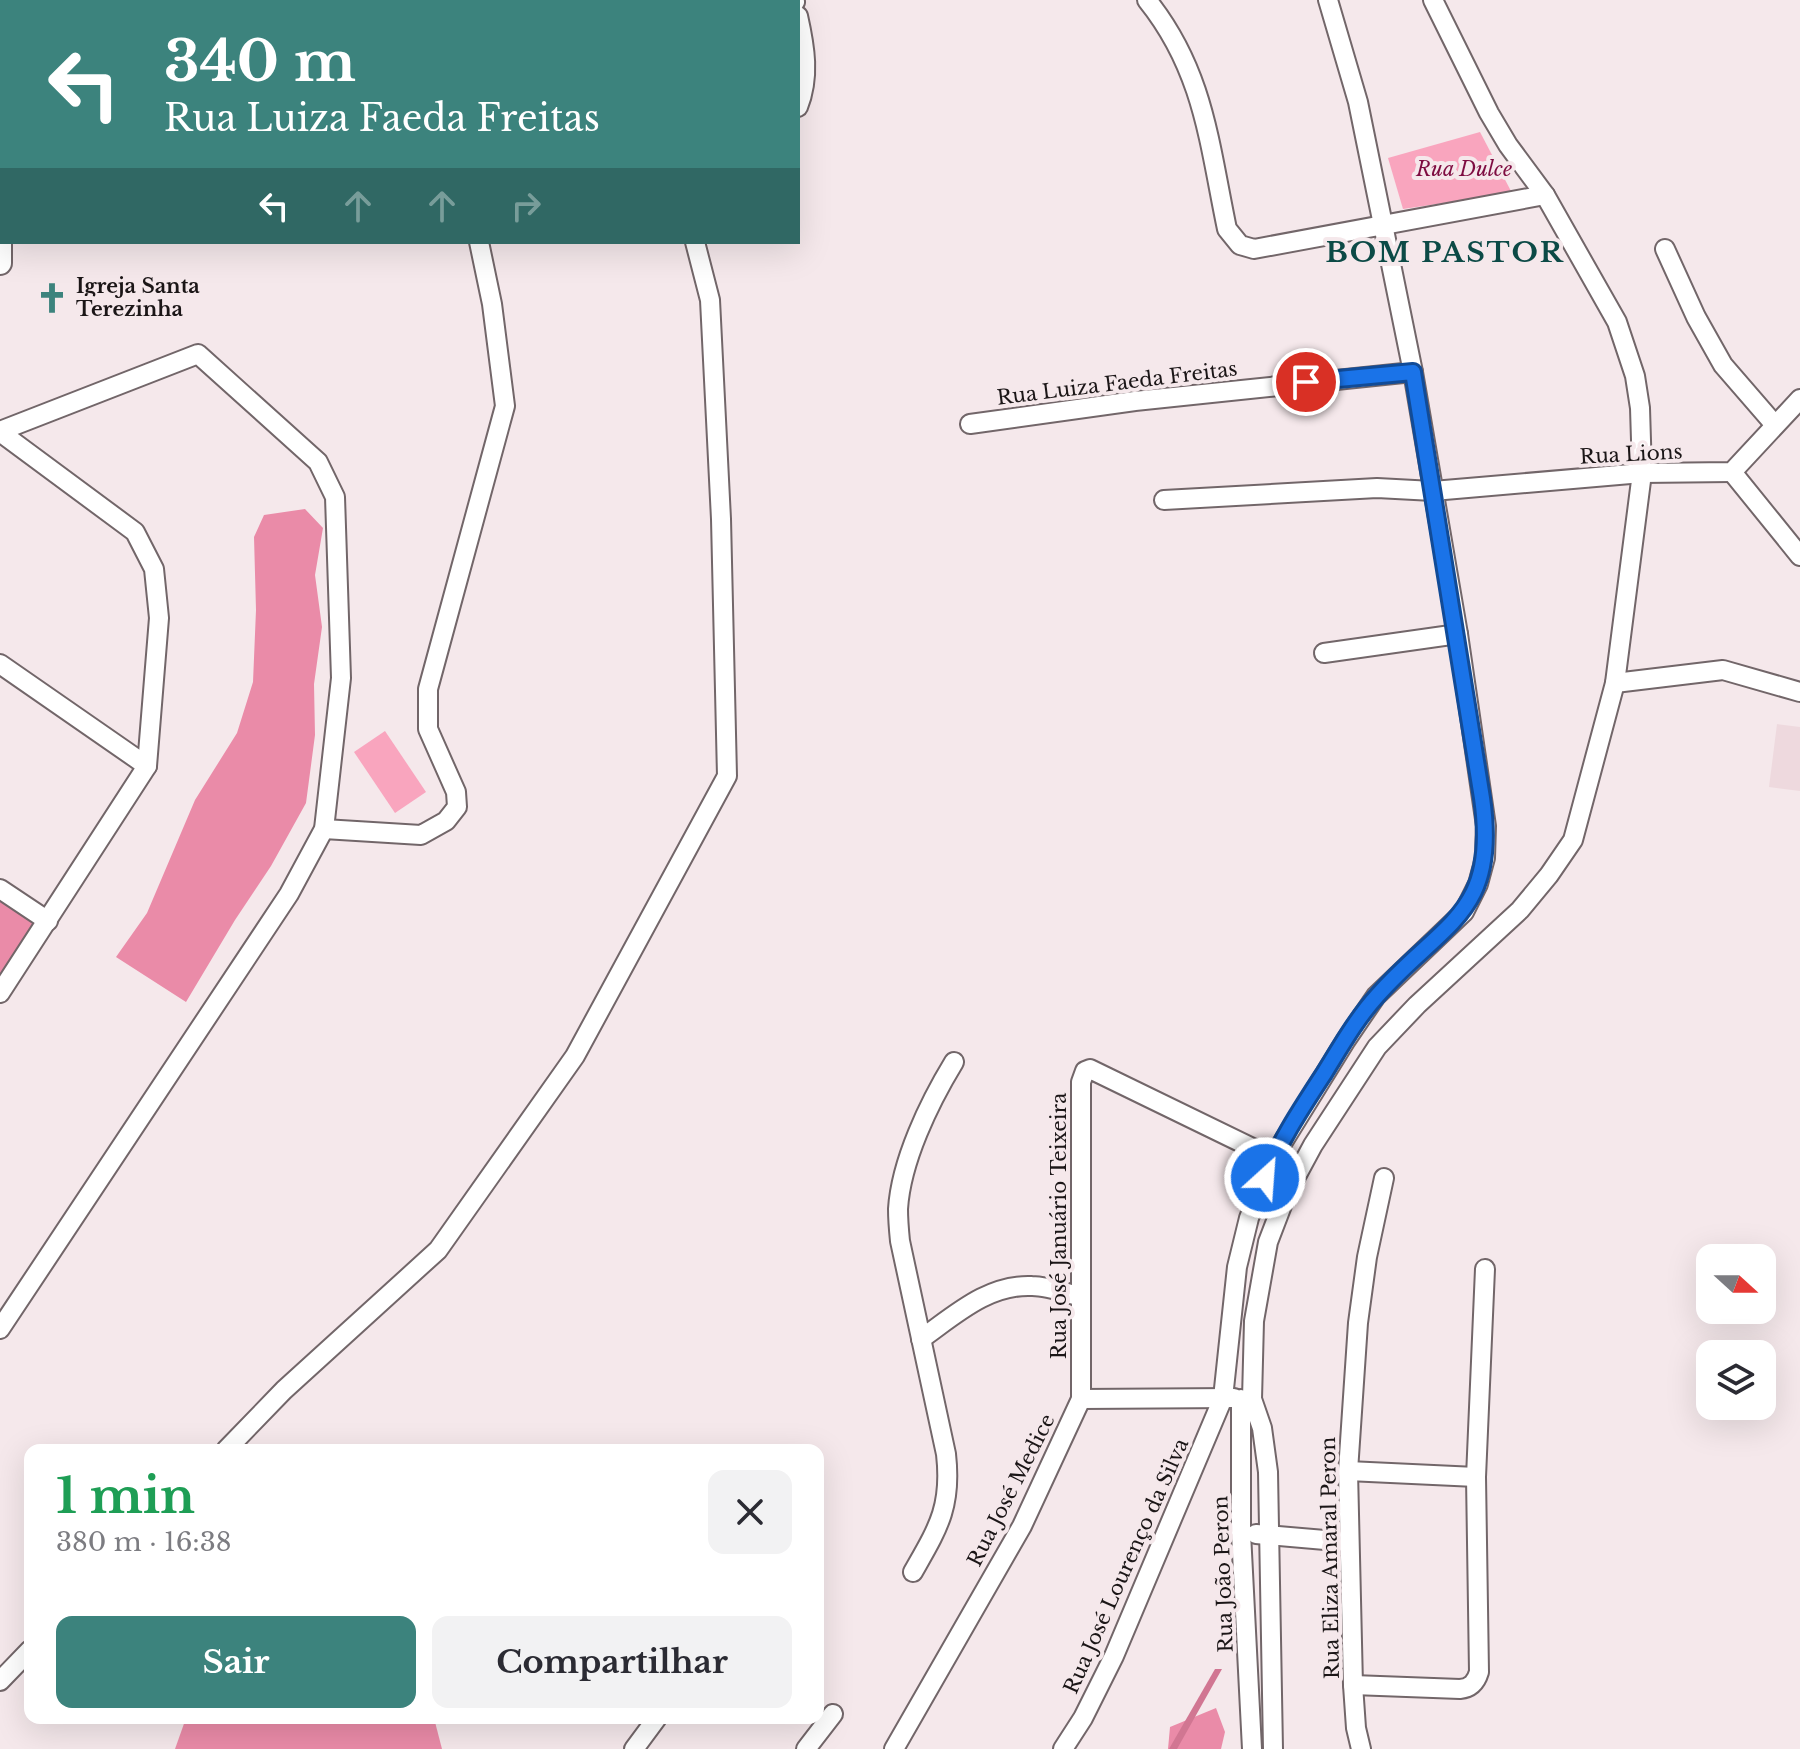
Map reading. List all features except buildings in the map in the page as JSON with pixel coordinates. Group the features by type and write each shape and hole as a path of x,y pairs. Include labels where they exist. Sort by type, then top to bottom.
{"main road":[{"path":"0,170 0,263"}],"street":[{"path":"1147,0 1176,42 1195,82 1227,229 1235,241 1254,249 1545,195"},
{"path":"1273,1749 1266,1447 1239,1399 1237,1267 1249,1218 1273,1158 1338,1051 1376,996 1464,912 1478,884 1485,858 1486,826 1458,634 1413,372 1358,102 1328,0"},
{"path":"1239,1399 1259,1280 1268,1242 1286,1195 1313,1145 1377,1047 1426,996 1520,910 1573,840 1615,683 1642,473 1640,408 1635,376 1617,322 1545,195 1502,134 1433,0"},
{"path":"800,25 805,48 805,90 800,102"},
{"path":"324,829 421,835 446,821 457,807 456,792 428,729 428,689 505,406 492,304 479,244"},
{"path":"232,1444 284,1390 438,1250 575,1056 727,776 721,519 710,300 696,244"},
{"path":"1665,249 1696,317 1723,365 1775,425"},
{"path":"0,431 198,354 318,462 335,497 341,678 324,829 289,894 0,1329"},
{"name":"Rua Luiza Faeda Freitas","path":"970,424 1149,399 1413,372"},
{"path":"1800,399 1732,472 1800,556"},
{"path":"0,431 135,532 154,569 159,618 147,766 0,993"},
{"name":"Rua Lions","path":"1164,500 1377,488 1433,491 1642,473 1732,472"},
{"path":"1324,653 1458,634"},
{"path":"0,664 147,766"},
{"path":"1615,683 1723,670 1800,692"},
{"path":"0,889 48,921"},
{"path":"913,1572 938,1527 945,1509 949,1481 946,1454 900,1241 898,1208 917,1136 935,1094 954,1062"},
{"name":"Rua José Januário Teixeira","path":"1081,1399 1081,1082 1085,1071 1090,1069 1273,1158"},
{"name":"Rua Eliza Amaral Peron","path":"1361,1749 1353,1685 1348,1471 1358,1323 1367,1257 1384,1178"},
{"path":"1353,1685 1465,1689 1477,1679 1476,1477 1485,1269"},
{"path":"921,1339 982,1296 1000,1291 1036,1286 1081,1297"},
{"path":"1081,1399 1239,1399"},
{"name":"Rua José Medice","path":"894,1749 1022,1526 1081,1399"},
{"name":"Rua João Peron","path":"1239,1399 1241,1533 1252,1749"},
{"name":"Rua José Lourenço da Silva","path":"1063,1749 1083,1718 1239,1399"},
{"path":"1348,1471 1476,1477"},
{"path":"1241,1533 1348,1542"},
{"path":"0,1681 24,1656"},
{"path":"806,1749 833,1714"},
{"path":"634,1749 653,1724"}],"shaded area":[{"path":"305,509 323,528 315,575 322,627 314,684 315,735 306,803 271,866 186,1002 116,957 147,913 195,800 237,733 253,682 256,610 254,537 264,515"},
{"path":"1777,724 1800,727 1800,791 1769,787"},
{"path":"0,892 38,918 0,974"},
{"path":"1215,1669 1222,1669 1177,1749 1169,1749"},
{"path":"1216,1708 1225,1732 1221,1749 1168,1749 1170,1727"},
{"path":"184,1724 436,1724 442,1749 175,1749"}],"green space":[{"name":"Rua Dulce","path":"1480,132 1512,193 1403,209 1388,158"},
{"path":"385,731 426,792 395,813 354,752"}],"place":[{"name":"Igreja Santa Terezinha","path":"52,298"}],"district":[{"name":"BOM PASTOR","path":"1445,252"}],"route":[{"path":"1265,1178 1273,1158 1308,1098 1376,996 1464,912 1478,884 1485,858 1486,826 1458,634 1413,372 1306,382"}]}
